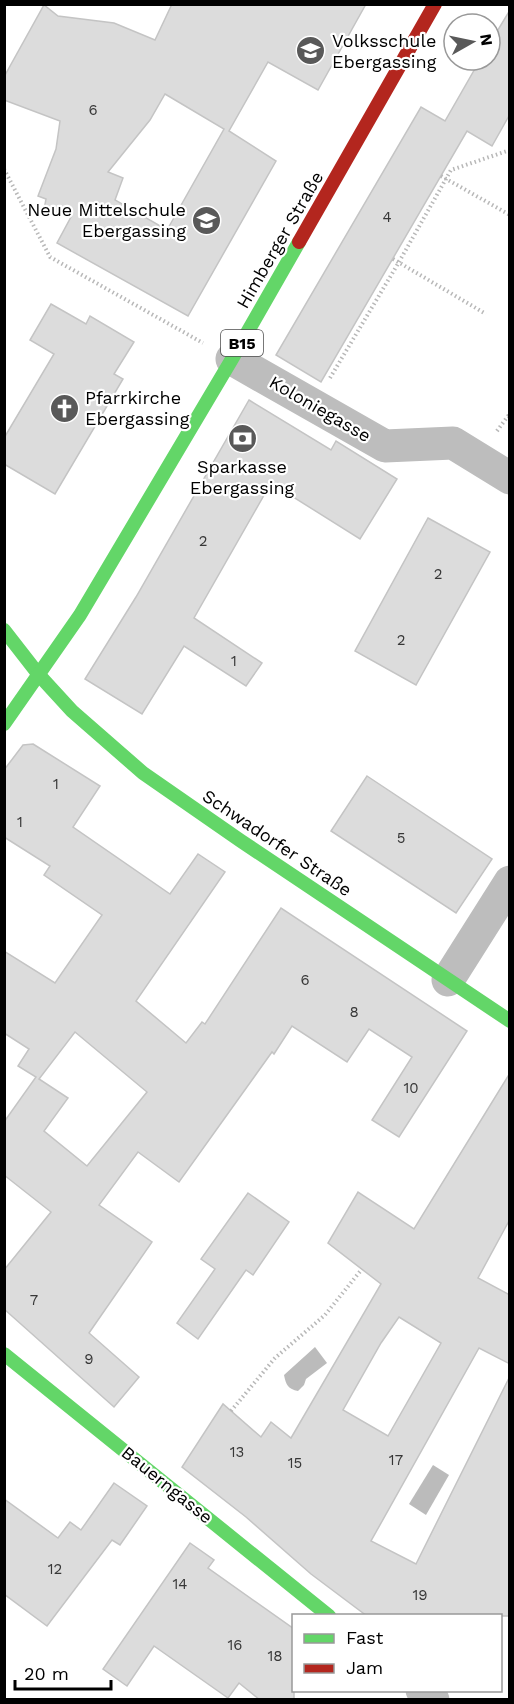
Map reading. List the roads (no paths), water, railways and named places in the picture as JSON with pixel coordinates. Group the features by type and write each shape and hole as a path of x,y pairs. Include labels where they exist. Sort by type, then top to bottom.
{"main road":[{"name":"Himberger Straße","path":"39,675 80,615 232,359 435,4"},
{"name":"Schwadorfer Straße","path":"4,630 39,675 86,724 143,773 510,1021"},
{"name":"B15","path":"4,724 39,675"},
{"name":"Bauerngasse","path":"4,1354 327,1614"}],"street":[{"name":"Koloniegasse","path":"232,359 385,446 453,443 510,478"},
{"path":"448,980 510,882"}],"place":[{"name":"Volksschule Ebergassing","path":"311,51"},
{"name":"Neue Mittelschule Ebergassing","path":"207,220"},
{"name":"Pfarrkirche Ebergassing","path":"64,408"},
{"name":"Sparkasse Ebergassing","path":"242,438"}]}
